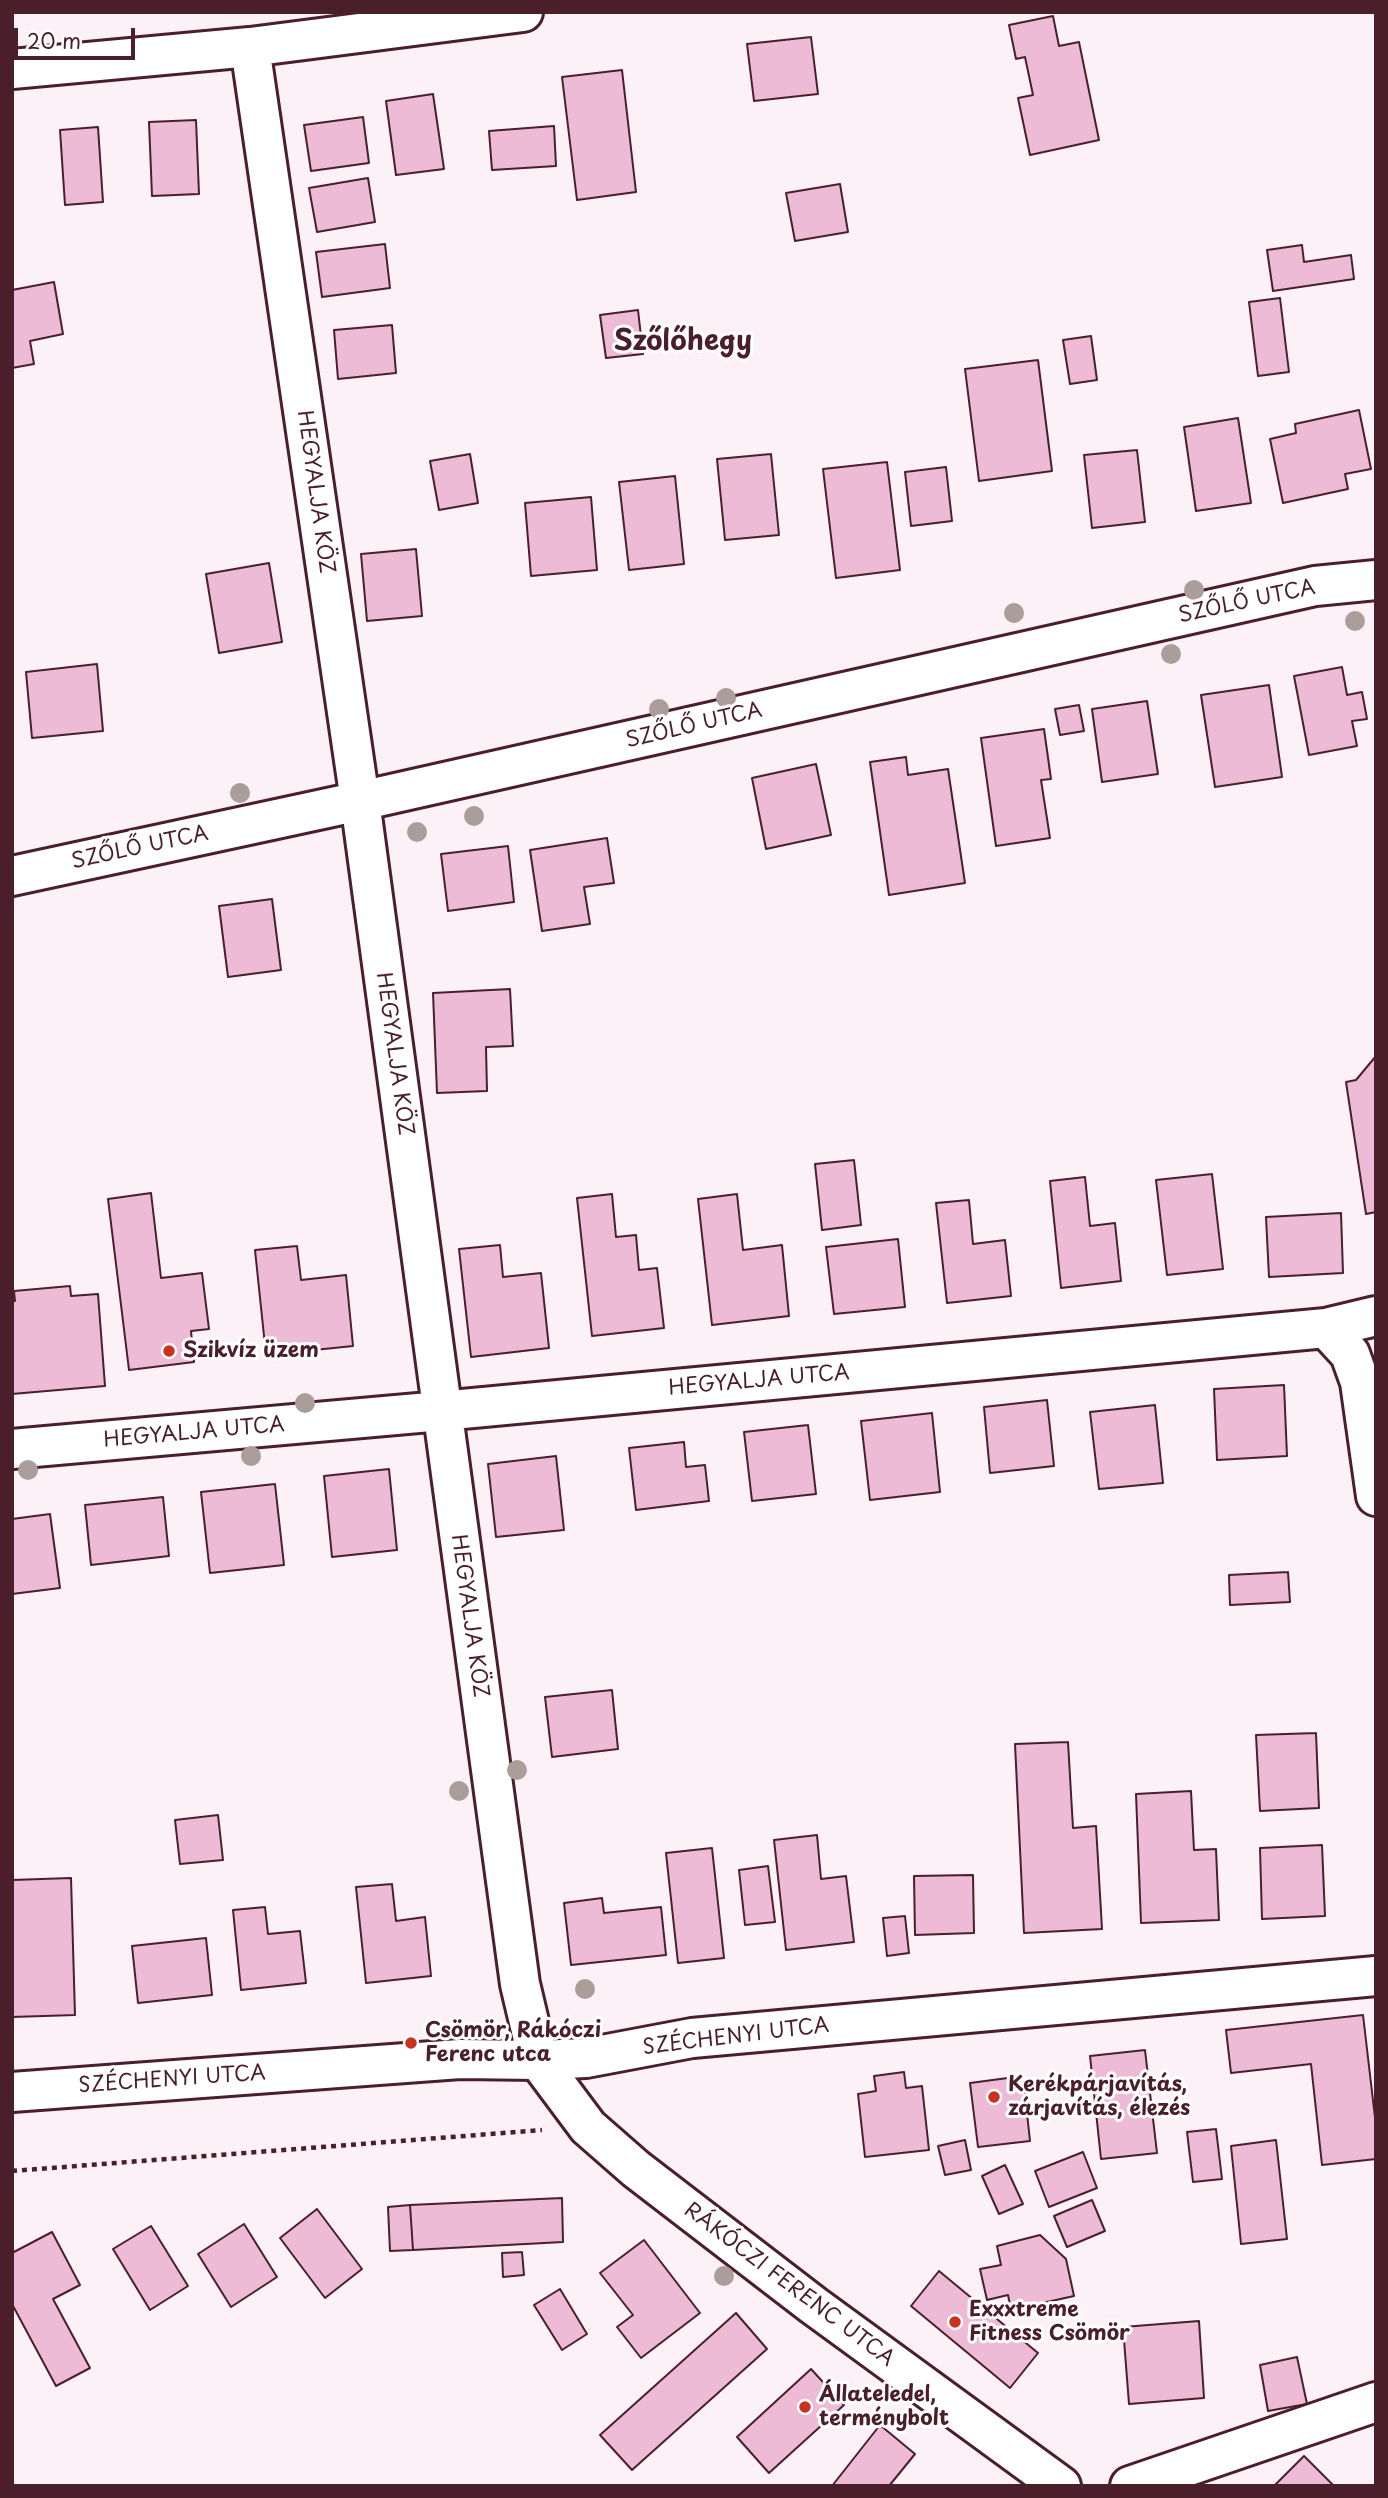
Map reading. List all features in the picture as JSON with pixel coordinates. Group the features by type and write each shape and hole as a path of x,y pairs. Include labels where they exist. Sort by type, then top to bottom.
{"street":[{"path":"12,69 250,47 523,12"},
{"name":"HEGYALJA KÖZ","path":"250,47 360,801 520,1984 538,2060"},
{"name":"SZŐLŐ UTCA","path":"12,876 360,801 1315,586 1376,580"},
{"name":"HEGYALJA UTCA","path":"12,1449 1326,1328 1376,1316"},
{"path":"1326,1328 1350,1354 1360,1382 1376,1496"},
{"name":"SZÉCHENYI UTCA","path":"12,2092 460,2059 586,2058 692,2038 1376,1976"},
{"name":"RÁKÓCZI FERENC UTCA","path":"538,2060 588,2127 636,2169 813,2305 1061,2486"},
{"path":"1130,2486 1376,2402"}],"path":[{"path":"12,2171 588,2127"}],"building":[{"path":"1053,16 1059,46 1079,42 1099,140 1030,155 1018,98 1033,95 1025,57 1016,59 1009,25"},
{"path":"811,37 818,94 754,101 747,44"},
{"path":"622,70 636,192 577,200 562,77"},
{"path":"433,94 444,169 396,175 386,101"},
{"path":"363,117 369,163 311,171 304,125"},
{"path":"196,120 199,194 152,196 149,122"},
{"path":"554,126 556,166 492,170 489,131"},
{"path":"98,127 103,202 65,205 60,130"},
{"path":"368,178 375,222 317,232 309,188"},
{"path":"840,184 848,232 795,241 786,193"},
{"path":"385,244 390,288 322,297 316,252"},
{"path":"1302,245 1304,262 1351,255 1354,279 1273,291 1267,250"},
{"path":"54,282 63,334 30,341 34,364 12,368 12,290"},
{"path":"1280,298 1289,372 1258,376 1249,302"},
{"path":"638,310 643,354 606,358 600,315"},
{"path":"392,325 396,373 338,379 334,330"},
{"path":"1091,336 1097,380 1070,384 1063,340"},
{"path":"1038,360 1052,471 979,481 965,369"},
{"path":"1359,410 1371,469 1345,474 1348,489 1283,503 1270,439 1296,433 1295,424"},
{"path":"1238,418 1251,503 1196,511 1184,427"},
{"path":"1137,450 1145,522 1092,528 1084,455"},
{"path":"470,454 478,503 439,510 430,461"},
{"path":"771,454 779,535 725,540 717,459"},
{"path":"887,462 900,570 836,578 823,469"},
{"path":"946,467 952,521 911,526 905,472"},
{"path":"675,476 684,564 629,570 619,482"},
{"path":"591,497 597,570 531,576 525,503"},
{"path":"416,549 422,616 367,621 361,554"},
{"path":"269,563 282,642 219,653 206,574"},
{"path":"97,664 103,731 32,738 26,672"},
{"path":"1342,667 1347,695 1362,692 1367,719 1352,721 1357,746 1309,755 1294,676"},
{"path":"1269,685 1282,777 1215,787 1201,695"},
{"path":"1147,701 1158,774 1102,782 1092,709"},
{"path":"1079,705 1084,731 1060,735 1055,709"},
{"path":"1044,729 1051,779 1041,780 1050,838 996,846 981,738"},
{"path":"906,757 908,775 948,769 965,883 889,895 870,762"},
{"path":"816,764 831,835 766,849 752,778"},
{"path":"607,838 614,883 584,887 590,924 542,931 530,850"},
{"path":"508,846 514,902 448,911 441,854"},
{"path":"272,899 281,970 228,977 219,906"},
{"path":"510,989 513,1046 486,1047 487,1091 437,1093 433,993"},
{"path":"1376,1056 1376,1212 1366,1214 1346,1082 1356,1080"},
{"path":"854,1160 861,1225 822,1230 815,1164"},
{"path":"1212,1174 1223,1269 1167,1275 1156,1180"},
{"path":"1085,1177 1090,1226 1115,1223 1121,1281 1061,1288 1050,1181"},
{"path":"151,1193 161,1278 202,1273 209,1329 191,1331 194,1362 129,1370 108,1199"},
{"path":"612,1194 616,1237 636,1235 639,1270 657,1268 664,1328 592,1336 577,1198"},
{"path":"737,1194 743,1250 782,1245 789,1316 712,1325 698,1199"},
{"path":"969,1200 973,1244 1005,1240 1011,1296 947,1303 936,1203"},
{"path":"1341,1213 1343,1273 1269,1277 1266,1217"},
{"path":"898,1239 905,1307 834,1314 826,1247"},
{"path":"500,1245 503,1277 541,1273 549,1348 471,1357 459,1249"},
{"path":"297,1246 301,1280 346,1275 353,1346 266,1355 255,1250"},
{"path":"70,1286 71,1296 98,1294 105,1386 12,1394 14,1291"},
{"path":"1284,1385 1287,1456 1217,1460 1214,1389"},
{"path":"1047,1400 1054,1466 990,1473 984,1407"},
{"path":"1155,1405 1163,1483 1099,1489 1090,1412"},
{"path":"932,1413 940,1492 870,1500 861,1421"},
{"path":"808,1425 816,1494 752,1501 744,1432"},
{"path":"684,1442 686,1467 705,1465 709,1501 636,1510 629,1448"},
{"path":"556,1456 564,1530 496,1537 488,1464"},
{"path":"389,1469 397,1550 332,1557 324,1476"},
{"path":"275,1484 284,1565 210,1573 201,1492"},
{"path":"163,1497 169,1556 91,1565 85,1505"},
{"path":"50,1514 60,1588 12,1594 12,1519"},
{"path":"1288,1572 1290,1602 1230,1605 1229,1575"},
{"path":"612,1690 618,1749 552,1757 545,1697"},
{"path":"1316,1733 1319,1808 1260,1811 1256,1735"},
{"path":"1068,1742 1073,1828 1096,1826 1102,1929 1024,1933 1015,1744"},
{"path":"1191,1791 1194,1850 1216,1849 1219,1920 1141,1923 1136,1794"},
{"path":"218,1815 223,1860 180,1864 175,1820"},
{"path":"817,1835 821,1879 846,1876 854,1942 786,1950 774,1840"},
{"path":"1322,1845 1325,1916 1262,1919 1260,1848"},
{"path":"712,1848 724,1958 678,1963 666,1853"},
{"path":"768,1866 775,1922 745,1925 739,1870"},
{"path":"973,1875 974,1933 915,1935 914,1876"},
{"path":"71,1878 75,2015 12,2017 12,1880"},
{"path":"392,1884 396,1921 425,1917 431,1976 366,1983 356,1887"},
{"path":"602,1898 604,1913 661,1907 666,1955 571,1965 564,1903"},
{"path":"265,1907 268,1934 300,1931 306,1983 241,1990 233,1910"},
{"path":"905,1916 909,1953 887,1956 883,1918"},
{"path":"206,1938 212,1995 138,2003 132,1946"},
{"path":"1363,2015 1376,2126 1376,2159 1322,2165 1311,2064 1231,2073 1226,2030"},
{"path":"1145,2050 1157,2153 1101,2159 1090,2056"},
{"path":"904,2072 906,2088 922,2086 929,2150 865,2157 858,2094 876,2091 874,2076"},
{"path":"1023,2076 1030,2141 978,2147 970,2083"},
{"path":"1216,2129 1222,2179 1193,2182 1187,2132"},
{"path":"965,2140 971,2170 945,2175 938,2146"},
{"path":"1276,2140 1287,2239 1241,2244 1231,2146"},
{"path":"1083,2152 1097,2188 1049,2207 1035,2171"},
{"path":"1005,2165 1023,2204 999,2214 982,2176"},
{"path":"562,2198 563,2242 413,2250 410,2205"},
{"path":"1092,2200 1105,2231 1067,2247 1054,2216"},
{"path":"410,2205 413,2250 390,2251 388,2207"},
{"path":"317,2209 362,2269 325,2298 280,2238"},
{"path":"244,2224 277,2277 231,2307 198,2254"},
{"path":"151,2226 188,2286 150,2310 113,2249"},
{"path":"52,2232 80,2285 53,2299 90,2368 56,2386 12,2304 12,2253"},
{"path":"1040,2235 1066,2259 1074,2296 1011,2310 1008,2295 987,2300 980,2269 1001,2265 997,2246"},
{"path":"644,2240 700,2313 641,2358 617,2327 633,2315 600,2273"},
{"path":"522,2252 524,2275 503,2277 502,2253"},
{"path":"939,2271 1038,2353 1010,2388 911,2306"},
{"path":"560,2289 587,2334 562,2350 534,2305"},
{"path":"736,2313 767,2349 632,2470 600,2435"},
{"path":"1199,2321 1204,2398 1129,2404 1123,2327"},
{"path":"1297,2357 1307,2404 1268,2411 1260,2365"},
{"path":"811,2369 844,2405 769,2473 737,2437"},
{"path":"880,2425 915,2454 889,2486 832,2486"},
{"path":"1304,2456 1334,2486 1274,2486"}],"place":[{"name":"Szikvíz üzem","path":"169,1351"},
{"name":"Csömör, Rákóczi Ferenc utca","path":"411,2043"},
{"name":"Kerékpárjavítás, zárjavítás, élezés","path":"994,2097"},
{"name":"Exxxtreme Fitness Csömör","path":"955,2322"},
{"name":"Állateledel, terménybolt","path":"805,2407"}],"district":[{"name":"Szőlőhegy","path":"683,342"}]}
